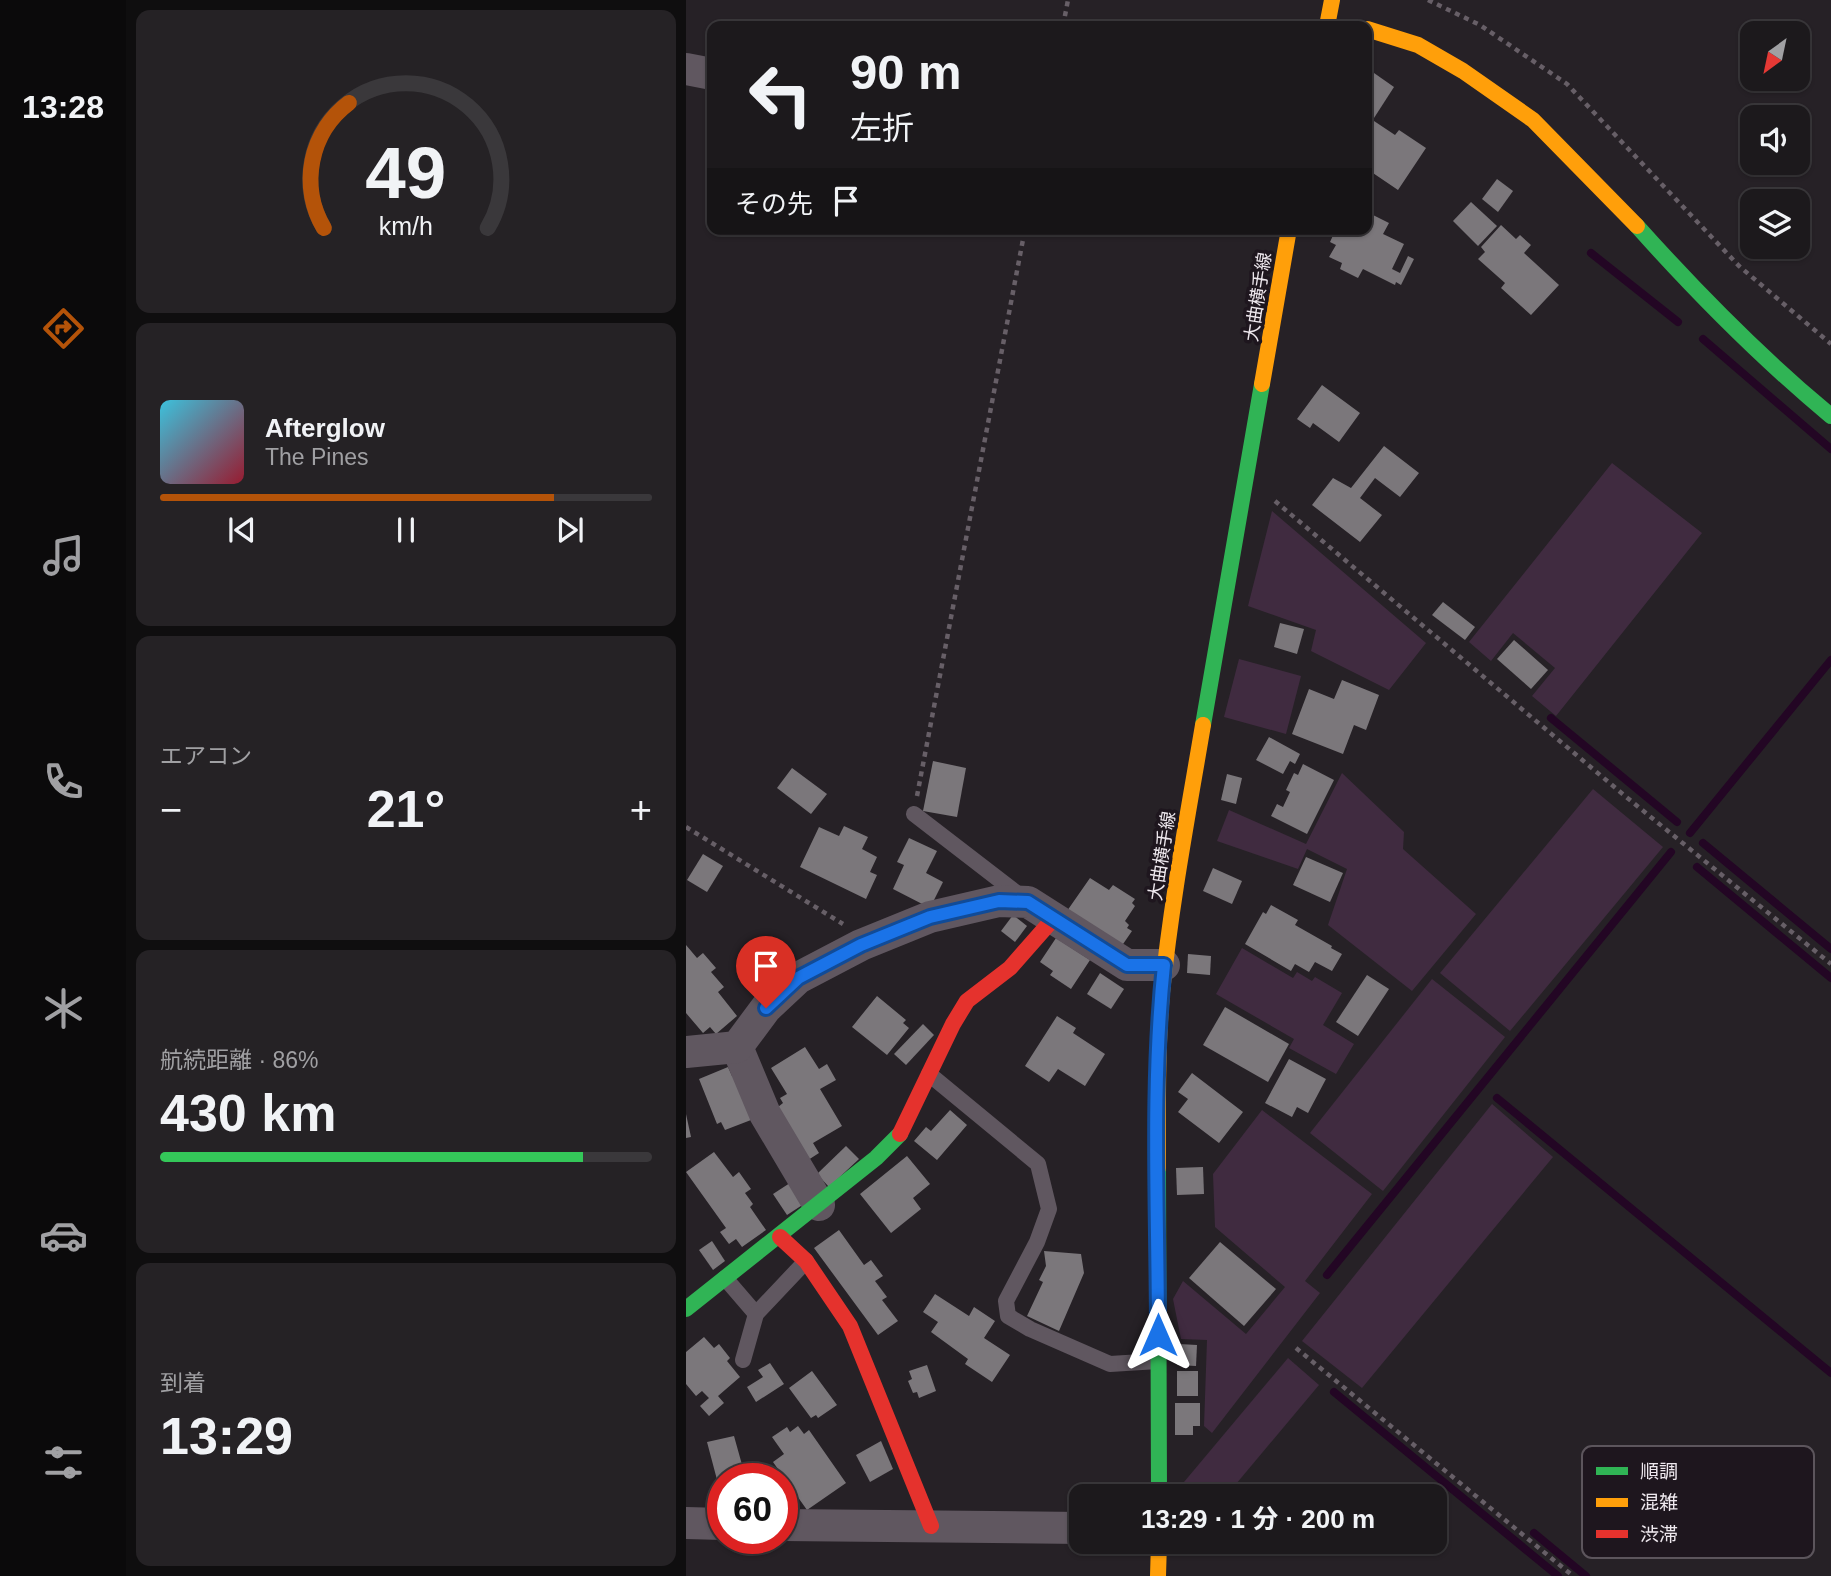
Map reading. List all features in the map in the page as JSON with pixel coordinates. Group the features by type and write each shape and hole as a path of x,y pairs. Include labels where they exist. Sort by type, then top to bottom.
{"street":[{"path":"1328,21 1332,0"},
{"path":"1372,31 1418,45 1463,71 1533,120 1613,199 1686,281 1831,416"},
{"path":"686,69 707,73"},
{"name":"大曲横手線","path":"1159,1484 1158,1074 1159,1016 1164,965 1288,235"},
{"path":"686,1052 737,1047 766,1008 798,978 870,941 930,917 999,901 1041,910 1127,965 1164,965"},
{"path":"686,1309 780,1237 876,1158 902,1132 967,1001 1010,968 1041,910"},
{"path":"737,1047 765,1114 819,1205"},
{"path":"780,1237 806,1261 850,1326 931,1526"},
{"path":"686,1524 707,1524"},
{"path":"798,1525 1069,1528"},
{"path":"1158,1554 1158,1576"}],"lane":[{"path":"914,814 1041,910"},
{"path":"929,1073 1038,1164 1049,1209 1037,1242 1006,1301 1008,1316 1030,1329 1110,1364 1158,1361"},
{"path":"743,1360 756,1314 806,1261"},
{"path":"725,1278 756,1314"}],"path":[{"path":"1064,21 1068,0"},
{"path":"1428,0 1479,26 1567,84 1739,266 1831,344"},
{"path":"914,814 1024,235"},
{"path":"1247,478 1615,787 1831,964"},
{"path":"686,827 870,941"},
{"path":"1296,1348 1573,1576"}],"shaded area":[{"path":"1612,463 1702,533 1556,716 1532,696 1555,668 1513,633 1491,661 1469,642"},
{"path":"1272,511 1426,643 1389,690 1311,651 1316,630 1248,606"},
{"path":"1239,659 1301,676 1286,734 1224,717"},
{"path":"1342,773 1404,832 1403,849 1476,914 1412,991 1328,925 1347,869 1307,849 1298,869 1217,841 1229,810 1306,844"},
{"path":"1593,789 1663,847 1510,1031 1440,973"},
{"path":"1242,948 1293,978 1297,972 1312,981 1315,977 1342,993 1323,1025 1354,1044 1336,1074 1289,1048 1294,1039 1216,994"},
{"path":"1432,979 1505,1037 1383,1191 1310,1133"},
{"path":"1492,1104 1553,1157 1362,1388 1302,1341"},
{"path":"1262,1110 1372,1194 1305,1281 1320,1293 1212,1433 1204,1426 1207,1340 1181,1339 1173,1299 1183,1281 1246,1334 1285,1287 1215,1227 1213,1174"},
{"path":"1288,1358 1319,1385 1236,1484 1184,1482"}],"building":[{"path":"1374,73 1394,87 1374,118 1372,116"},
{"path":"1372,120 1395,135 1399,130 1426,148 1398,190 1372,172"},
{"path":"1497,179 1513,191 1498,212 1482,199"},
{"path":"1471,202 1497,226 1478,246 1453,221"},
{"path":"1372,214 1389,223 1383,234 1404,244 1392,269 1400,273 1408,256 1414,259 1401,285 1396,282 1395,285 1363,269 1358,278 1340,269 1342,263 1329,257 1336,245 1330,242 1333,235 1372,235"},
{"path":"1501,225 1516,239 1520,235 1531,245 1524,253 1559,285 1531,315 1501,288 1505,283 1478,259 1485,252 1481,247"},
{"path":"1322,385 1360,413 1339,442 1313,423 1310,428 1297,419"},
{"path":"1384,446 1419,473 1400,497 1375,478 1360,498 1382,515 1360,542 1312,505 1333,478 1351,488"},
{"path":"1443,602 1475,627 1465,640 1432,615"},
{"path":"1280,623 1304,629 1297,654 1274,647"},
{"path":"1514,640 1548,670 1531,689 1497,659"},
{"path":"1342,680 1379,695 1366,730 1354,725 1343,754 1292,734 1309,689 1334,699"},
{"path":"1269,737 1300,754 1295,764 1290,761 1283,774 1256,760"},
{"path":"933,761 966,768 957,817 923,811"},
{"path":"1303,764 1334,780 1307,834 1271,816 1277,804 1283,807 1290,792 1286,790 1294,773 1298,775"},
{"path":"792,768 827,794 811,814 777,788"},
{"path":"1227,774 1242,778 1236,804 1221,800"},
{"path":"844,826 868,837 862,849 877,857 870,872 877,875 866,899 800,867 819,827 839,836"},
{"path":"909,838 937,851 926,873 943,882 930,908 893,889 904,865 897,862"},
{"path":"703,854 723,866 707,892 687,880"},
{"path":"1306,857 1343,873 1330,902 1293,885"},
{"path":"1213,868 1242,881 1232,904 1203,891"},
{"path":"1090,878 1109,890 1113,885 1135,899 1132,903 1135,906 1125,921 1129,925 1127,928 1132,931 1121,947 1067,911"},
{"path":"1271,905 1298,920 1295,925 1342,954 1332,971 1315,962 1309,972 1295,964 1291,971 1245,944 1263,912 1266,914"},
{"path":"1013,915 1027,926 1015,942 1001,931"},
{"path":"1056,938 1090,960 1071,989 1050,975 1053,971 1040,962"},
{"path":"686,945 697,958 703,953 716,968 711,972 724,987 718,992 737,1016 716,1034 710,1027 703,1033 686,1013"},
{"path":"1188,954 1211,956 1210,975 1187,973"},
{"path":"1100,973 1124,989 1111,1009 1087,994"},
{"path":"1367,975 1389,989 1358,1036 1336,1022"},
{"path":"877,996 906,1020 903,1023 909,1028 887,1055 852,1027"},
{"path":"1225,1007 1289,1044 1268,1082 1203,1045"},
{"path":"1057,1016 1076,1028 1073,1033 1105,1054 1085,1086 1058,1069 1049,1082 1025,1066"},
{"path":"923,1024 934,1035 906,1065 894,1054"},
{"path":"805,1047 819,1069 827,1064 836,1080 820,1089 842,1126 813,1143 819,1153 805,1162 778,1107 783,1103 780,1098 787,1094 771,1068"},
{"path":"1289,1059 1326,1079 1308,1113 1297,1107 1292,1117 1265,1103"},
{"path":"728,1067 732,1076 737,1074 751,1120 725,1130 721,1122 717,1124 699,1079"},
{"path":"1192,1073 1243,1112 1219,1143 1178,1112 1188,1099 1178,1092"},
{"path":"950,1110 967,1125 937,1160 914,1141 926,1127 931,1131"},
{"path":"686,1114 691,1137 686,1138"},
{"path":"846,1146 859,1159 829,1187 817,1174"},
{"path":"714,1152 733,1177 739,1172 751,1189 745,1193 753,1204 750,1207 766,1230 742,1247 736,1239 729,1244 720,1232 726,1228 686,1172"},
{"path":"907,1156 930,1184 913,1198 921,1209 891,1233 860,1194"},
{"path":"1203,1167 1204,1194 1177,1195 1176,1168"},
{"path":"793,1181 807,1202 787,1215 773,1194"},
{"path":"839,1230 864,1265 871,1260 883,1276 875,1281 887,1297 882,1300 898,1321 878,1335 814,1248"},
{"path":"712,1241 725,1261 713,1270 699,1250"},
{"path":"1220,1242 1276,1289 1244,1326 1189,1278"},
{"path":"1044,1251 1081,1254 1084,1273 1059,1331 1027,1316 1043,1282 1039,1280 1046,1266"},
{"path":"935,1294 969,1316 974,1307 995,1321 984,1338 1010,1355 992,1382 965,1364 968,1359 931,1332 938,1322 923,1312"},
{"path":"704,1337 714,1348 719,1344 730,1358 727,1361 740,1377 718,1396 724,1403 709,1416 700,1406 709,1398 702,1391 696,1396 686,1384 686,1352"},
{"path":"1179,1344 1197,1345 1196,1366 1177,1365"},
{"path":"770,1363 784,1384 756,1402 747,1387 763,1377 758,1370"},
{"path":"927,1365 936,1391 919,1398 917,1392 913,1393 908,1381 912,1379 909,1371"},
{"path":"812,1371 837,1405 818,1418 816,1415 811,1418 789,1388"},
{"path":"1177,1371 1198,1371 1198,1396 1177,1396"},
{"path":"1175,1403 1200,1403 1200,1426 1193,1426 1193,1435 1175,1435"},
{"path":"798,1426 804,1434 809,1430 846,1483 807,1510 798,1497 798,1463 773,1462 784,1454 772,1437 787,1427 790,1432"},
{"path":"734,1436 742,1463 713,1463 707,1442"},
{"path":"881,1441 893,1469 870,1482 856,1455"}],"waterway":[{"path":"1591,253 1678,322"},
{"path":"1703,339 1831,449"},
{"path":"1690,833 1831,660"},
{"path":"1551,718 1677,822"},
{"path":"1703,843 1831,949"},
{"path":"1327,1275 1671,852"},
{"path":"1697,867 1831,978"},
{"path":"1497,1098 1831,1373"},
{"path":"1334,1392 1558,1576"},
{"path":"1534,1533 1586,1576"}],"traffic: fast":[{"path":"1637,226 1730,324 1831,416"},
{"path":"1203,725 1262,384"},
{"path":"686,1309 876,1158 900,1134"},
{"path":"1158,1168 1159,1484"}],"traffic: slow":[{"path":"1328,21 1332,0"},
{"path":"1372,31 1418,45 1463,71 1533,120 1637,226"},
{"path":"1262,384 1288,235"},
{"path":"1158,1168 1162,993 1175,892 1203,725"},
{"path":"1158,1576 1159,1554"}],"traffic: jam":[{"path":"900,1134 953,1024 967,1001 1010,968 1054,918"},
{"path":"780,1237 806,1261 850,1326 931,1526"}],"route":[{"path":"766,1008 798,978 861,945 930,917 999,901 1028,902 1127,965 1164,965 1159,1016 1158,1074 1158,1335"}]}
